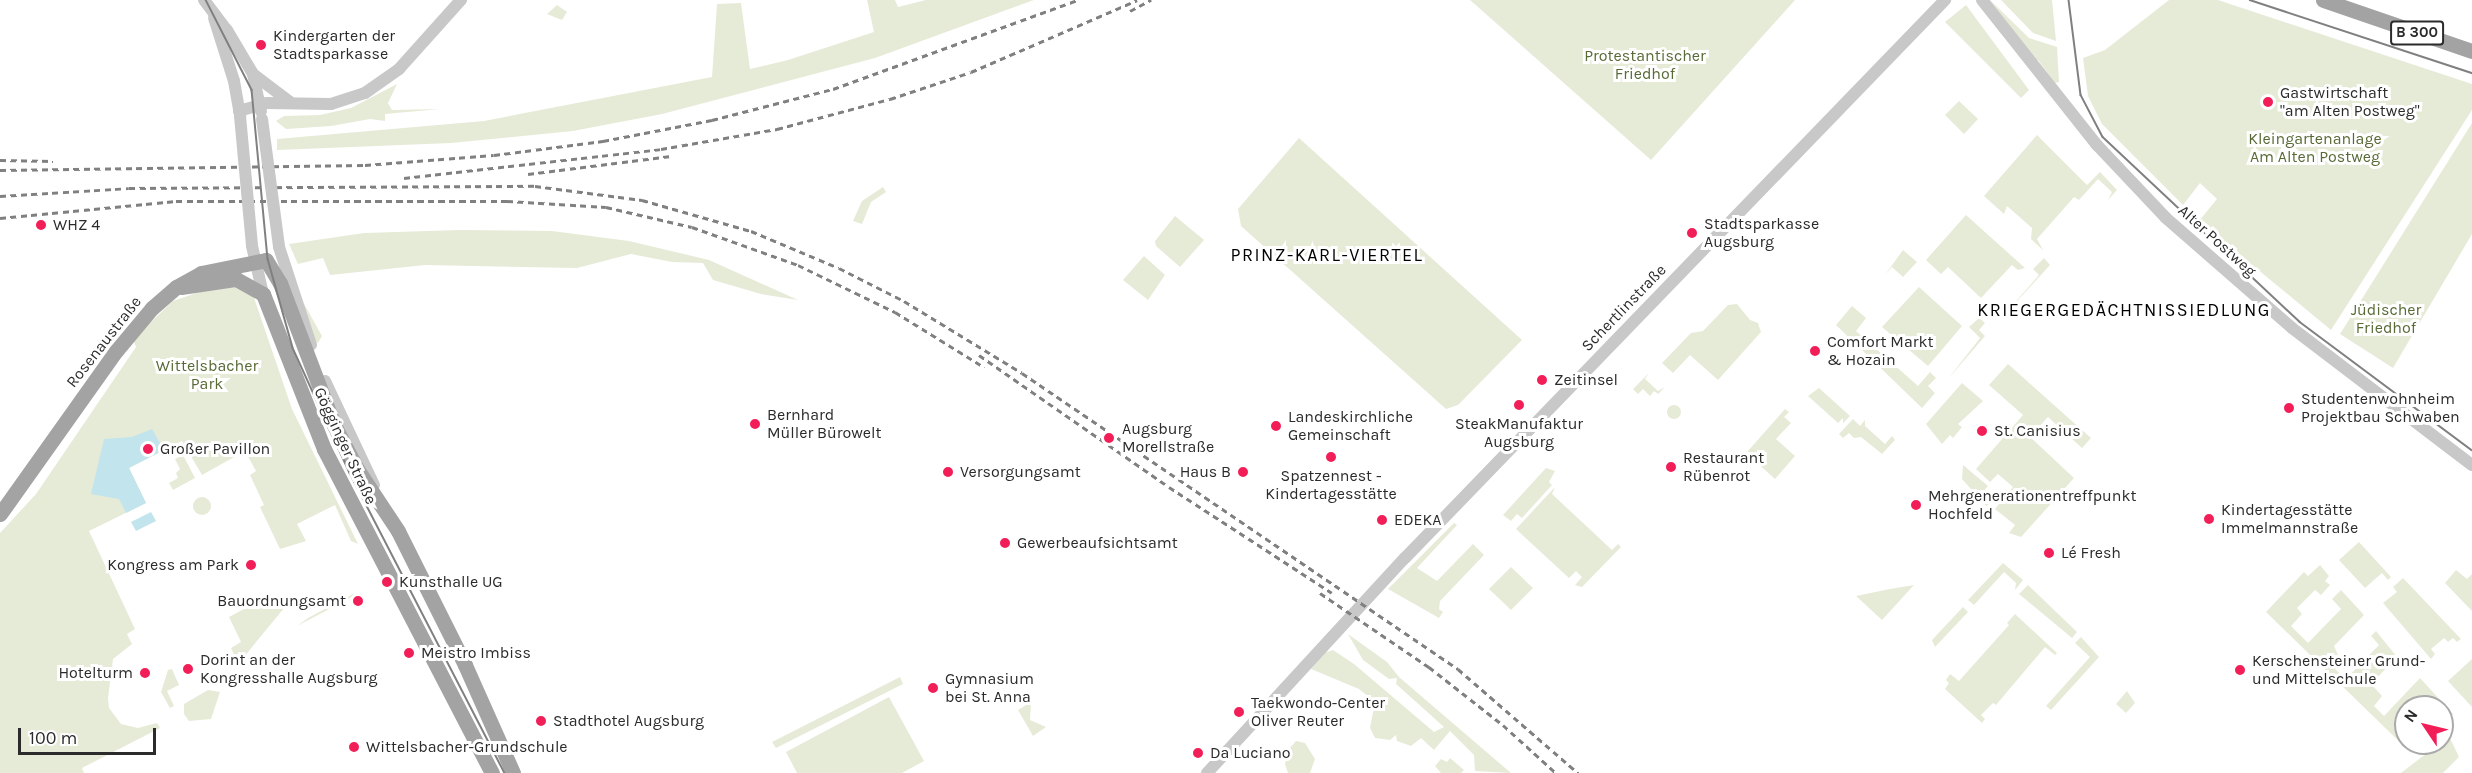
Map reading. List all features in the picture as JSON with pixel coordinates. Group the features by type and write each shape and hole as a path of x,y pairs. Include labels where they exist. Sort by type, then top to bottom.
{"main road":[{"name":"B 300","path":"2322,0 2472,51"},
{"name":"Rosenaustraße","path":"0,514 133,329 176,287 201,273 266,254"},
{"name":"Gögginger Straße","path":"266,254 280,284 334,425 363,479 398,531 469,673 513,773"},
{"path":"176,287 236,279 263,294"},
{"name":"Gögginger Straße","path":"263,294 324,448 492,773"}],"street":[{"path":"204,0 214,18 227,30 253,74 293,104"},
{"path":"240,114 260,105 331,104 380,84 405,63 461,0"},
{"name":"Schertlinstraße","path":"1207,773 1399,565 1945,0"},
{"name":"Alter Postweg","path":"1982,0 2085,131 2162,214 2300,335 2472,465"},
{"name":"Gögginger Straße","path":"214,18 234,81 266,254"},
{"name":"Gögginger Straße","path":"253,74 262,119 266,254 263,294"}],"green space":[{"path":"867,0 895,0 898,7 926,0 1034,0 875,58 662,114 573,131 451,143 277,150 277,139 484,121 712,77 717,4 741,3 750,69 788,60 874,32"},
{"name":"Protestantischer Friedhof","path":"1470,0 1795,0 1651,160"},
{"path":"1990,0 2029,38 2057,47 2059,82 2055,83 2038,60 2035,62"},
{"path":"2001,0 2052,0 2056,41 2033,33"},
{"name":"Kleingartenanlage Am Alten Postweg","path":"2169,0 2218,0 2472,84 2472,110 2331,330 2199,221 2217,199 2200,183 2183,205 2102,124 2088,96 2083,58 2105,50"},
{"path":"557,5 567,12 562,20 547,14"},
{"path":"1966,5 2029,90 2021,98 1945,22"},
{"path":"397,84 388,103 392,110 440,109 385,114 385,121 370,119 331,126 286,129 276,121 284,116 320,115 351,108"},
{"path":"1959,101 1978,119 1964,134 1945,115"},
{"name":"Jüdischer Friedhof","path":"2472,123 2472,234 2393,368 2340,334"},
{"path":"2037,135 2087,185 2100,172 2117,190 2108,200 2112,192 2098,179 2079,200 2074,197 2037,239 2043,250 2031,239 2032,228 2007,206 2004,214 1984,196"},
{"path":"1299,138 1522,340 1458,405 1446,409 1241,226 1238,209"},
{"path":"883,187 886,192 871,202 862,224 853,221 862,201"},
{"path":"1966,215 2025,268 2018,270 2012,265 1981,298 1948,267 1941,274 1926,260"},
{"path":"1175,216 1204,240 1180,267 1156,246 1155,241"},
{"path":"460,230 552,231 629,241 709,260 798,300 761,294 713,280 703,263 672,262 631,254 577,268 425,265 330,275 323,258 298,264 289,244 364,233"},
{"path":"1903,250 1917,262 1903,277 1892,267 1885,275"},
{"path":"1144,256 1165,275 1148,300 1123,280"},
{"path":"2044,258 2050,265 1997,323 2039,275 2033,269"},
{"name":"Wittelsbacher Park","path":"228,282 252,292 292,409 358,544 351,541 335,505 297,524 306,541 280,549 260,507 264,505 250,475 256,471 245,451 202,475 182,441 129,468 146,503 89,531 135,629 127,634 132,644 113,659 108,698 109,708 121,724 138,728 157,723 160,728 82,768 84,773 0,773 0,533 36,494 136,347 133,339 173,301"},
{"path":"1919,287 1962,326 1928,366 1882,327"},
{"path":"303,302 322,336 318,343 316,342"},
{"path":"1737,304 1750,320 1758,323 1761,332 1718,380 1690,355 1673,373 1662,363 1691,333 1703,331 1728,305"},
{"path":"1852,306 1866,318 1856,331 1918,386 1930,372 1936,378 1928,386 1935,393 1922,408 1836,325"},
{"path":"1979,318 1985,323 1979,330 1985,336 1948,379 1980,338 1969,327"},
{"path":"2008,364 2091,438 2082,448 2048,417 2030,437 2074,478 2021,537 2009,533 2015,525 1995,509 2013,487 1998,474 1990,482 1976,469 2023,415 1989,385"},
{"path":"1649,373 1645,379 1658,391 1665,387 1658,394 1654,391 1650,396 1643,389 1638,394 1633,389"},
{"path":"1962,383 1983,401 1958,424 1962,427 1953,438 1950,435 1942,444 1926,424"},
{"path":"1819,388 1850,416 1843,423 1843,418 1838,423 1808,396"},
{"path":"1671,405 1677,405 1681,412 1677,419 1671,419 1667,415 1667,409"},
{"path":"1785,409 1789,412 1784,417 1791,423 1776,439 1795,456 1775,479 1754,460 1747,466 1740,460"},
{"path":"1853,419 1860,426 1865,420 1865,426 1885,444 1892,436 1895,440 1882,454 1861,437 1854,438 1849,433 1843,438 1839,434"},
{"path":"183,455 195,478 173,490 169,483 178,478 176,473 180,469 175,459"},
{"path":"1963,465 1988,486 1979,496 1991,507 1989,509 1962,479"},
{"path":"1546,468 1555,471 1549,482 1552,485 1522,518 1517,514 1511,521 1503,515"},
{"path":"1555,487 1552,494 1612,550 1618,544 1621,547 1582,587 1575,585 1582,577 1576,571 1569,578 1516,529"},
{"path":"202,497 208,500 211,506 208,512 202,515 196,512 193,506 196,500"},
{"path":"1454,523 1457,525 1417,568 1437,581 1473,544 1484,555 1440,601 1439,609 1443,612 1439,618 1388,589"},
{"path":"2359,542 2391,577 2388,580 2382,573 2365,588 2339,560"},
{"path":"2003,563 2023,580 2015,590 2016,583 2004,572 1974,605 1968,600"},
{"path":"2320,565 2329,576 2325,581 2330,585 2321,595 2315,590 2297,608 2302,614 2291,626 2308,643 2341,609 2332,599 2341,590 2364,615 2334,646 2341,662 2335,669 2346,679 2379,645 2371,636 2376,631 2397,657 2371,684 2382,696 2374,706 2384,716 2394,705 2394,736 2266,612 2304,572 2308,576"},
{"path":"1511,567 1533,588 1511,610 1489,589"},
{"path":"2456,570 2467,579 2472,574 2472,611 2445,583"},
{"path":"2403,578 2461,639 2457,642 2453,638 2448,642 2444,638 2431,649 2435,654 2431,659 2383,603 2397,592 2393,587"},
{"path":"1914,585 1882,620 1856,596 1890,589"},
{"path":"2028,585 2077,632 2072,638 2019,594"},
{"path":"353,594 354,596 297,626 308,618"},
{"path":"269,598 271,605 281,601 285,607 238,664 231,648 241,642 229,617 255,603 258,608"},
{"path":"1963,607 1968,612 1935,647 1932,640"},
{"path":"2015,614 2057,653 2055,655 2045,647 1996,705 1993,703 1981,715 1985,719 1982,723 1945,689 1949,683 1946,680 1950,674 1959,681 2009,625 2007,623"},
{"path":"1348,634 1387,662 1399,677 1511,773 1475,771 1474,755 1450,731 1434,750 1421,738 1411,746 1397,741 1396,735 1390,740 1375,738 1370,728 1375,702 1359,689 1311,669 1324,653 1333,650 1354,664 1434,732 1444,727 1396,684 1397,678 1389,679 1363,660"},
{"path":"2081,637 2099,657 2051,710 2046,706 2090,657 2075,643"},
{"path":"2472,659 2472,707 2448,681"},
{"path":"172,669 179,685 167,691 174,706 170,708 161,692 168,670"},
{"path":"900,677 903,684 776,748 772,742"},
{"path":"2420,678 2436,695 2404,695"},
{"path":"208,690 220,692 211,719 189,721 184,714 184,704"},
{"path":"2127,691 2135,703 2126,713 2116,704"},
{"path":"889,697 924,761 902,773 797,773 786,752"},
{"path":"1031,702 1030,720 1046,727 1033,736 1018,710"},
{"path":"1296,741 1305,743 1315,759 1310,773 1288,773 1285,764 1289,749"},
{"path":"2454,746 2459,757 2443,773 2401,773 2424,755 2454,755"},
{"path":"1450,758 1464,770 1461,773 1441,773 1435,766 1441,759 1447,762"}],"water":[{"path":"152,429 164,450 129,468 146,503 126,513 119,499 91,494 104,439 132,437"},
{"path":"151,512 156,521 136,531 131,522"}],"tram line":[{"path":"206,0 252,90 268,259 293,348 350,473 505,773"},
{"path":"2069,0 2081,95 2103,137 2300,322 2472,450"},
{"path":"2250,0 2472,73"}],"railway":[{"path":"0,170 365,165 494,155 603,141 712,120 833,89 1077,0"},
{"path":"404,178 661,149 777,129 890,99 971,72 1137,0"},
{"path":"1130,11 1151,0"},
{"path":"528,174 671,156"},
{"path":"0,160 53,161"},
{"path":"0,196 129,188 535,186 642,200 751,231 839,268 904,301 1022,373 1458,669 1578,773"},
{"path":"0,218 176,201 507,201 606,207 692,227 798,265 895,312 984,367"},
{"path":"979,355 1169,487 1332,593"},
{"path":"1320,593 1429,667 1503,725 1556,773"}],"place":[{"name":"Kindergarten der Stadtsparkasse","path":"261,45"},
{"name":"Gastwirtschaft \"am Alten Postweg\"","path":"2268,102"},
{"name":"WHZ 4","path":"41,225"},
{"name":"Stadtsparkasse Augsburg","path":"1692,233"},
{"name":"Comfort Markt & Hozain","path":"1815,351"},
{"name":"Zeitinsel","path":"1542,380"},
{"name":"SteakManufaktur Augsburg","path":"1519,405"},
{"name":"Studentenwohnheim Projektbau Schwaben","path":"2289,408"},
{"name":"Bernhard Müller Bürowelt","path":"755,424"},
{"name":"Landeskirchliche Gemeinschaft","path":"1276,426"},
{"name":"St. Canisius","path":"1982,431"},
{"name":"Augsburg Morellstraße","path":"1109,438"},
{"name":"Großer Pavillon","path":"148,449"},
{"name":"Spatzennest - Kindertagesstätte","path":"1331,457"},
{"name":"Restaurant Rübenrot","path":"1671,467"},
{"name":"Versorgungsamt","path":"948,472"},
{"name":"Haus B","path":"1243,472"},
{"name":"Mehrgenerationentreffpunkt Hochfeld","path":"1916,505"},
{"name":"Kindertagesstätte Immelmannstraße","path":"2209,519"},
{"name":"EDEKA","path":"1382,520"},
{"name":"Gewerbeaufsichtsamt","path":"1005,543"},
{"name":"Lé Fresh","path":"2049,553"},
{"name":"Kongress am Park","path":"251,565"},
{"name":"Kunsthalle UG","path":"387,582"},
{"name":"Bauordnungsamt","path":"358,601"},
{"name":"Meistro Imbiss","path":"409,653"},
{"name":"Dorint an der Kongresshalle Augsburg","path":"188,669"},
{"name":"Kerschensteiner Grund- und Mittelschule","path":"2240,670"},
{"name":"Hotelturm","path":"145,673"},
{"name":"Gymnasium bei St. Anna","path":"933,688"},
{"name":"Taekwondo-Center Oliver Reuter","path":"1239,712"},
{"name":"Stadthotel Augsburg","path":"541,721"},
{"name":"Wittelsbacher-Grundschule","path":"354,747"},
{"name":"Da Luciano","path":"1198,753"}],"district":[{"name":"PRINZ-KARL-VIERTEL","path":"1327,255"},
{"name":"KRIEGERGEDÄCHTNISSIEDLUNG","path":"2124,310"}]}
